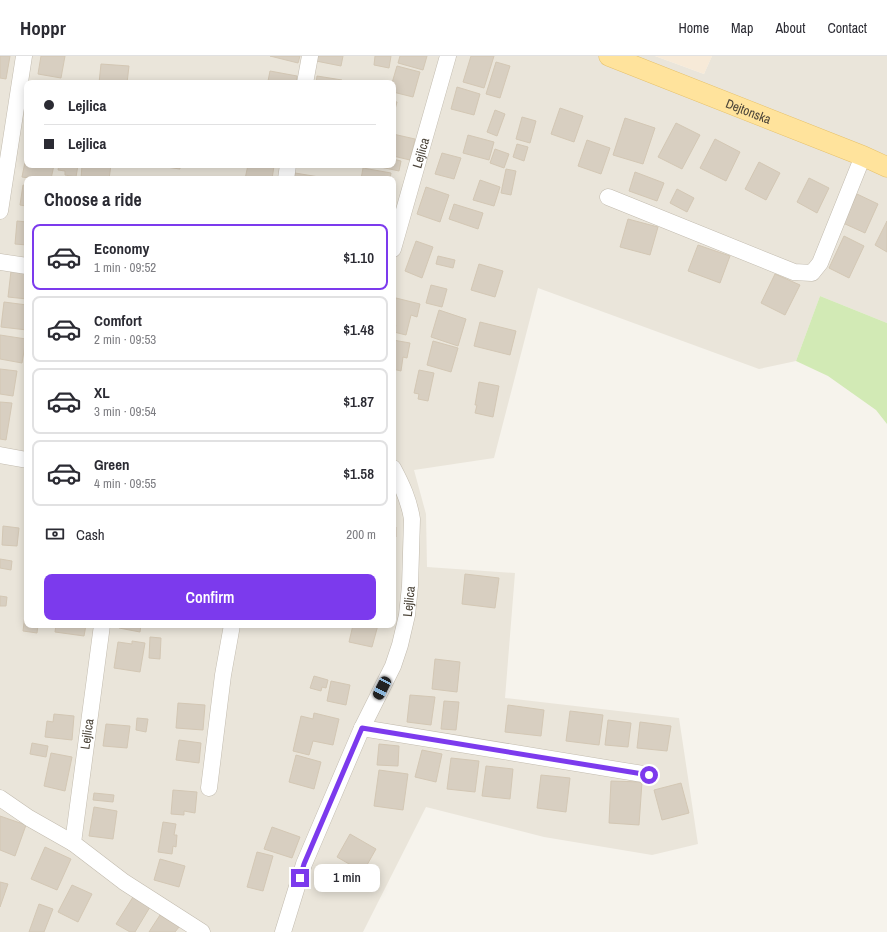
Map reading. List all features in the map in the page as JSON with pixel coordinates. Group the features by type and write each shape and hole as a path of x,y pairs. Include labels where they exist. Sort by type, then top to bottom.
{"main road":[{"name":"Dejtonska","path":"609,56 863,156 887,167"}],"street":[{"path":"0,211 24,56"},
{"path":"306,80 310,56"},
{"name":"Lejlica","path":"396,238 448,56"},
{"path":"608,197 794,272 812,273 820,263 863,156"},
{"path":"0,262 24,266"},
{"path":"0,455 24,459"},
{"name":"Lejlica","path":"283,932 304,864 362,728 393,666 400,646 407,615 410,586 412,519 404,490 396,474"},
{"name":"Lejlica","path":"73,843 102,628"},
{"path":"209,788 223,675 231,628"},
{"path":"362,728 649,775"},
{"path":"0,798 29,818 73,843 124,882 202,932"}],"shaded area":[{"path":"0,56 655,56 704,74 712,56 887,56 887,323 820,296 796,361 759,369 538,288 494,458 414,470 426,514 427,567 515,573 505,698 679,718 698,844 652,855 544,837 426,807 363,932 0,932"},
{"path":"655,56 712,56 704,74"}],"green space":[{"path":"820,296 887,323 887,424 876,410 828,376 796,361"}],"building":[{"path":"0,56 10,56 6,79 0,78"},
{"path":"41,56 65,56 61,78 38,74"},
{"path":"270,56 300,56 298,63"},
{"path":"317,56 343,56 341,66 316,61"},
{"path":"375,56 391,56 389,68 374,65"},
{"path":"400,56 427,56 423,70 398,63"},
{"path":"471,56 494,56 484,88 463,82"},
{"path":"496,62 510,66 500,98 486,94"},
{"path":"101,64 129,66 127,80 99,80"},
{"path":"397,66 420,72 413,97 396,93 396,80 393,80"},
{"path":"270,71 297,76 296,80 268,80"},
{"path":"317,76 342,80 316,80"},
{"path":"457,87 480,94 474,115 451,109"},
{"path":"560,108 583,116 574,142 551,134"},
{"path":"495,110 505,114 497,136 487,132"},
{"path":"522,117 536,121 530,143 516,139"},
{"path":"625,118 655,128 643,164 613,155"},
{"path":"676,123 700,135 682,169 658,157"},
{"path":"396,135 415,139 410,160 396,157"},
{"path":"468,135 494,142 489,160 463,153"},
{"path":"715,139 740,152 726,181 700,168"},
{"path":"587,140 610,148 601,174 578,166"},
{"path":"517,144 528,147 524,161 513,157"},
{"path":"495,149 509,154 504,168 490,163"},
{"path":"442,153 461,158 454,179 435,174"},
{"path":"396,160 401,161 399,171 385,168 396,168"},
{"path":"759,162 780,173 766,200 745,189"},
{"path":"24,167 53,168 52,176 22,177"},
{"path":"58,168 78,168 76,176 65,175 65,171 58,170"},
{"path":"82,168 111,168 109,176 81,176"},
{"path":"247,168 274,168 272,176 246,176"},
{"path":"363,168 391,173 390,176 362,176"},
{"path":"506,169 516,171 511,195 501,193"},
{"path":"635,172 664,183 657,201 629,191"},
{"path":"295,173 313,176 294,176"},
{"path":"809,178 829,188 817,213 797,202"},
{"path":"480,180 500,187 494,206 473,200"},
{"path":"23,185 24,206 20,205"},
{"path":"426,187 449,195 440,222 417,214"},
{"path":"677,189 694,198 687,212 670,203"},
{"path":"857,194 878,204 865,233 843,223"},
{"path":"454,204 483,213 478,229 449,219"},
{"path":"628,219 658,227 650,255 620,247"},
{"path":"17,221 24,222 24,245 15,244"},
{"path":"887,221 887,252 875,245"},
{"path":"844,236 864,246 849,278 829,268"},
{"path":"416,241 433,247 422,278 405,271"},
{"path":"698,245 730,256 720,283 688,271"},
{"path":"438,256 455,260 453,268 436,264"},
{"path":"479,264 503,271 495,297 471,290"},
{"path":"11,271 24,273 24,299 8,297"},
{"path":"775,274 800,285 785,315 761,303"},
{"path":"431,285 447,289 442,307 426,303"},
{"path":"396,298 420,304 417,317 411,315 406,335 396,332"},
{"path":"4,302 24,305 24,330 1,327"},
{"path":"439,310 466,319 458,346 431,337"},
{"path":"480,322 516,331 510,355 474,346"},
{"path":"0,335 24,339 22,363 0,359"},
{"path":"396,341 410,343 407,358 403,357 401,371 396,370"},
{"path":"433,341 458,348 451,372 427,365"},
{"path":"0,369 17,371 13,396 0,394"},
{"path":"419,370 434,373 428,401 418,399 419,394 414,393"},
{"path":"479,382 499,386 493,417 475,413"},
{"path":"0,402 12,403 6,440 0,439"},
{"path":"3,526 19,528 17,546 2,545"},
{"path":"0,559 12,561 11,570 0,568"},
{"path":"465,574 499,578 495,608 462,604"},
{"path":"0,596 7,597 6,606 0,606"},
{"path":"24,623 24,628 38,628 37,633 23,631"},
{"path":"56,628 85,628 84,636 55,632"},
{"path":"119,628 141,628 140,632"},
{"path":"352,628 377,628 372,647 349,642"},
{"path":"150,637 161,638 160,659 149,658"},
{"path":"132,641 145,643 140,672 114,668 118,642 132,644"},
{"path":"435,659 460,662 457,692 432,689"},
{"path":"314,676 328,680 326,688 322,687 321,691 310,688"},
{"path":"331,681 350,685 346,705 327,701"},
{"path":"410,695 435,697 431,725 407,722"},
{"path":"444,701 459,702 456,730 441,729"},
{"path":"178,703 205,705 203,730 176,728"},
{"path":"508,705 544,710 541,736 505,732"},
{"path":"570,711 603,715 599,745 566,741"},
{"path":"314,713 339,719 333,745 313,741 309,755 293,751 301,716 313,719"},
{"path":"54,714 74,716 72,740 45,737 47,721 53,722"},
{"path":"137,718 148,719 146,732 136,730"},
{"path":"608,720 631,723 628,747 605,745"},
{"path":"640,722 671,726 667,751 637,748"},
{"path":"106,724 130,726 127,748 103,746"},
{"path":"179,740 201,743 199,763 176,760"},
{"path":"32,743 48,746 46,757 30,754"},
{"path":"379,744 399,746 398,766 377,765"},
{"path":"422,750 442,754 436,782 415,777"},
{"path":"51,753 72,757 65,791 44,786"},
{"path":"296,755 321,762 314,789 289,782"},
{"path":"451,758 479,761 475,792 447,789"},
{"path":"486,766 513,769 510,799 482,796"},
{"path":"379,770 408,774 403,810 374,806"},
{"path":"541,775 570,778 566,812 537,808"},
{"path":"611,781 642,782 639,825 609,823"},
{"path":"681,783 689,813 662,820 654,790"},
{"path":"173,790 197,792 195,813 184,811 184,815 171,814"},
{"path":"94,793 114,795 113,802 93,800"},
{"path":"94,807 117,811 113,839 89,836"},
{"path":"0,816 26,825 15,856 0,850"},
{"path":"163,822 176,824 174,835 177,835 176,847 173,846 172,854 158,852"},
{"path":"272,827 300,837 292,858 264,849"},
{"path":"350,834 376,849 363,872 337,857"},
{"path":"45,847 71,859 57,890 31,879"},
{"path":"257,852 273,856 263,891 247,887"},
{"path":"160,859 185,866 179,887 154,880"},
{"path":"0,882 8,884 0,907"},
{"path":"72,885 92,894 78,922 58,912"},
{"path":"133,897 150,907 135,932 130,932 116,924"},
{"path":"39,904 53,909 44,932 29,932"},
{"path":"160,915 179,927 175,932 149,932"}],"route":[{"path":"300,878 304,864 362,728 649,775"}]}
